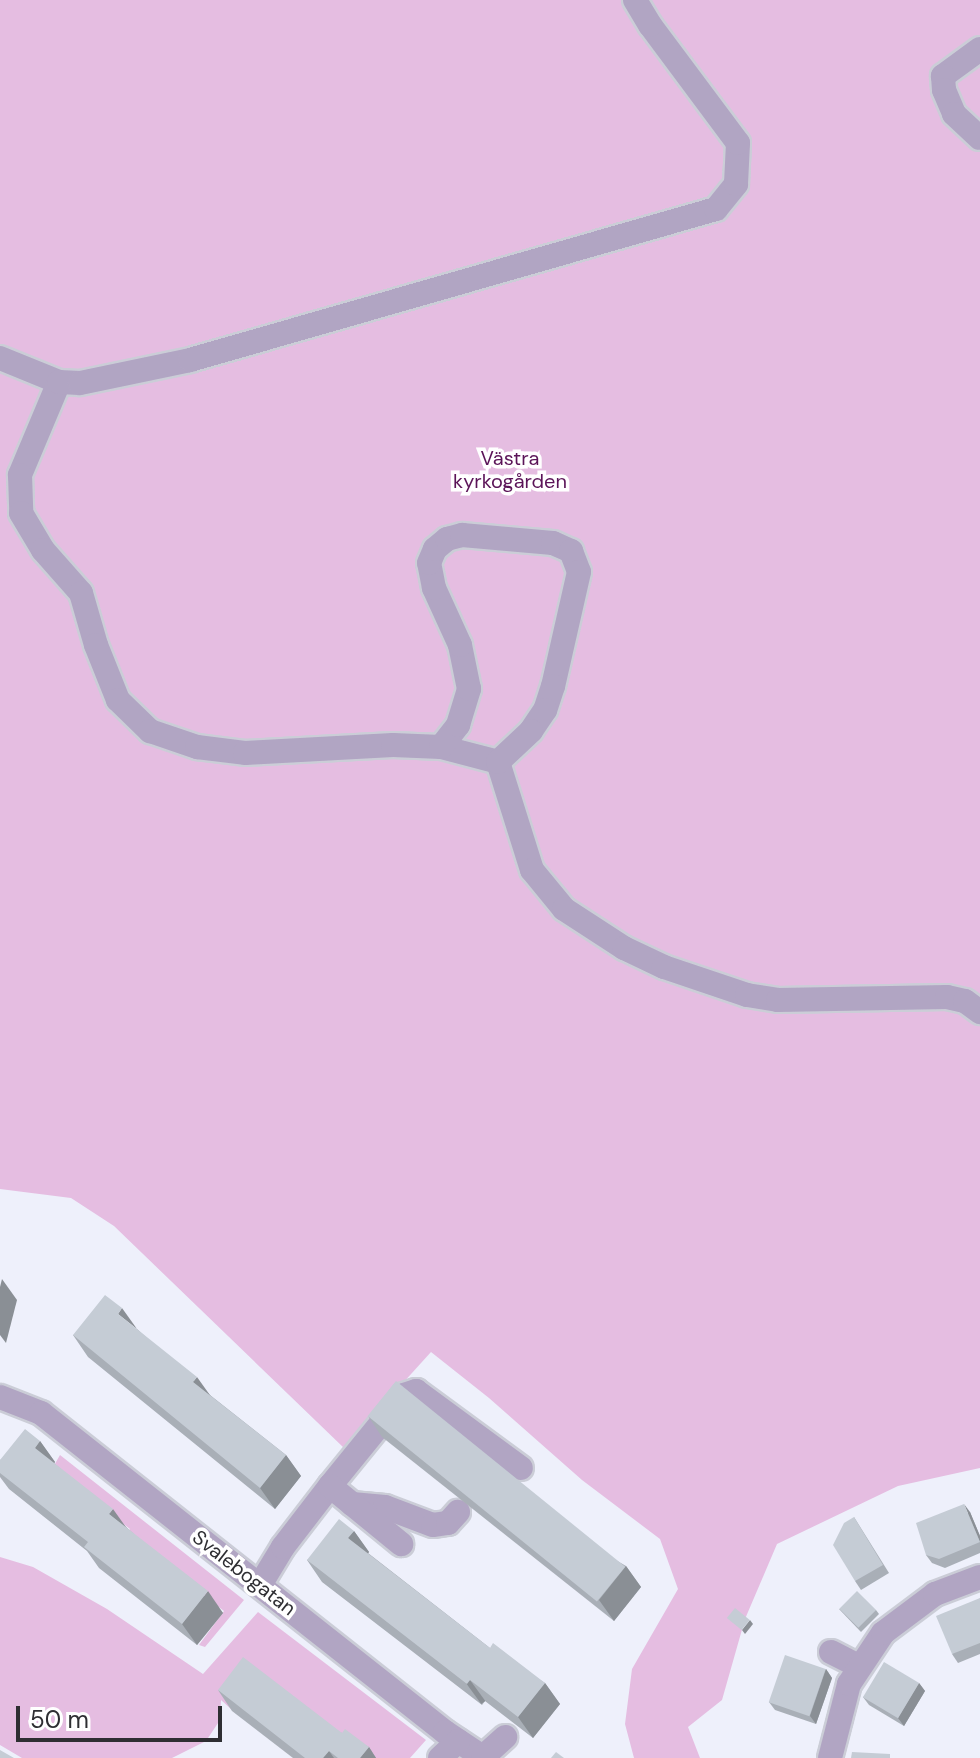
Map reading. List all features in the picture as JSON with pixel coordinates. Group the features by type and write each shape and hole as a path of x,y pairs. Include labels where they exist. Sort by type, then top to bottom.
{"street":[{"path":"0,358 59,382 80,383 190,360 716,209 736,184 738,143 650,25 635,0"},
{"path":"980,49 943,76 944,90 954,114 980,138"},
{"path":"59,382 20,475 21,513 43,550 81,593 108,678 118,700 139,724 170,740 245,753 393,745 441,747 498,762"},
{"path":"441,747 458,725 469,689 460,645 434,588 429,563 435,549 447,539 462,535 553,543 571,551 579,572 553,686 545,710 531,731 498,762"},
{"path":"498,762 532,870 564,909 624,948 664,967 747,995 778,1000 947,997 965,1001 980,1012"},
{"path":"260,1585 283,1547 404,1395 416,1391 521,1468"},
{"name":"Svalebogatan","path":"0,1397 41,1413 458,1741 484,1758"},
{"path":"330,1486 401,1544"},
{"path":"352,1504 385,1507 433,1525 448,1523 458,1512"},
{"path":"830,1758 838,1715 858,1666 883,1633 935,1594 980,1577"},
{"path":"831,1652 858,1666"},
{"path":"484,1758 505,1737"},
{"path":"440,1758 458,1741"}],"green space":[{"name":"Västra kyrkogården","path":"0,0 980,0 980,1468 898,1486 777,1544 745,1619 722,1700 688,1727 700,1758 634,1758 625,1724 632,1669 678,1589 660,1539 582,1480 489,1398 431,1352 344,1448 114,1226 71,1198 0,1189"},
{"path":"60,1455 244,1600 205,1647 199,1645 224,1611 126,1535 130,1529 52,1469"},
{"path":"0,1557 33,1567 107,1609 203,1674 258,1612 426,1740 410,1758 373,1758 231,1709 221,1700 220,1720 206,1741 172,1758 22,1758 0,1745"}],"building":[{"path":"105,1295 122,1308 118,1314 197,1377 193,1382 286,1455 260,1488 73,1335"},
{"path":"396,1381 625,1567 597,1602 368,1416"},
{"path":"25,1429 40,1441 35,1448 113,1509 109,1514 208,1591 182,1624 84,1547 88,1542 0,1473 0,1460"},
{"path":"964,1504 980,1542 939,1559 926,1555 916,1523"},
{"path":"854,1517 883,1565 855,1581 833,1545 844,1523"},
{"path":"339,1519 354,1531 348,1538 490,1648 493,1643 545,1683 518,1717 470,1680 467,1684 307,1560"},
{"path":"857,1591 876,1610 858,1628 839,1609"},
{"path":"980,1598 980,1643 952,1654 936,1616"},
{"path":"735,1608 750,1620 742,1630 727,1618"},
{"path":"785,1655 826,1669 809,1716 769,1702"},
{"path":"243,1657 342,1733 345,1729 369,1747 360,1758 338,1758 329,1751 323,1758 305,1758 218,1690"},
{"path":"884,1662 919,1683 898,1718 863,1697"},
{"path":"0,1750 14,1758 0,1758"},
{"path":"852,1752 890,1754 890,1758 851,1758"}]}
